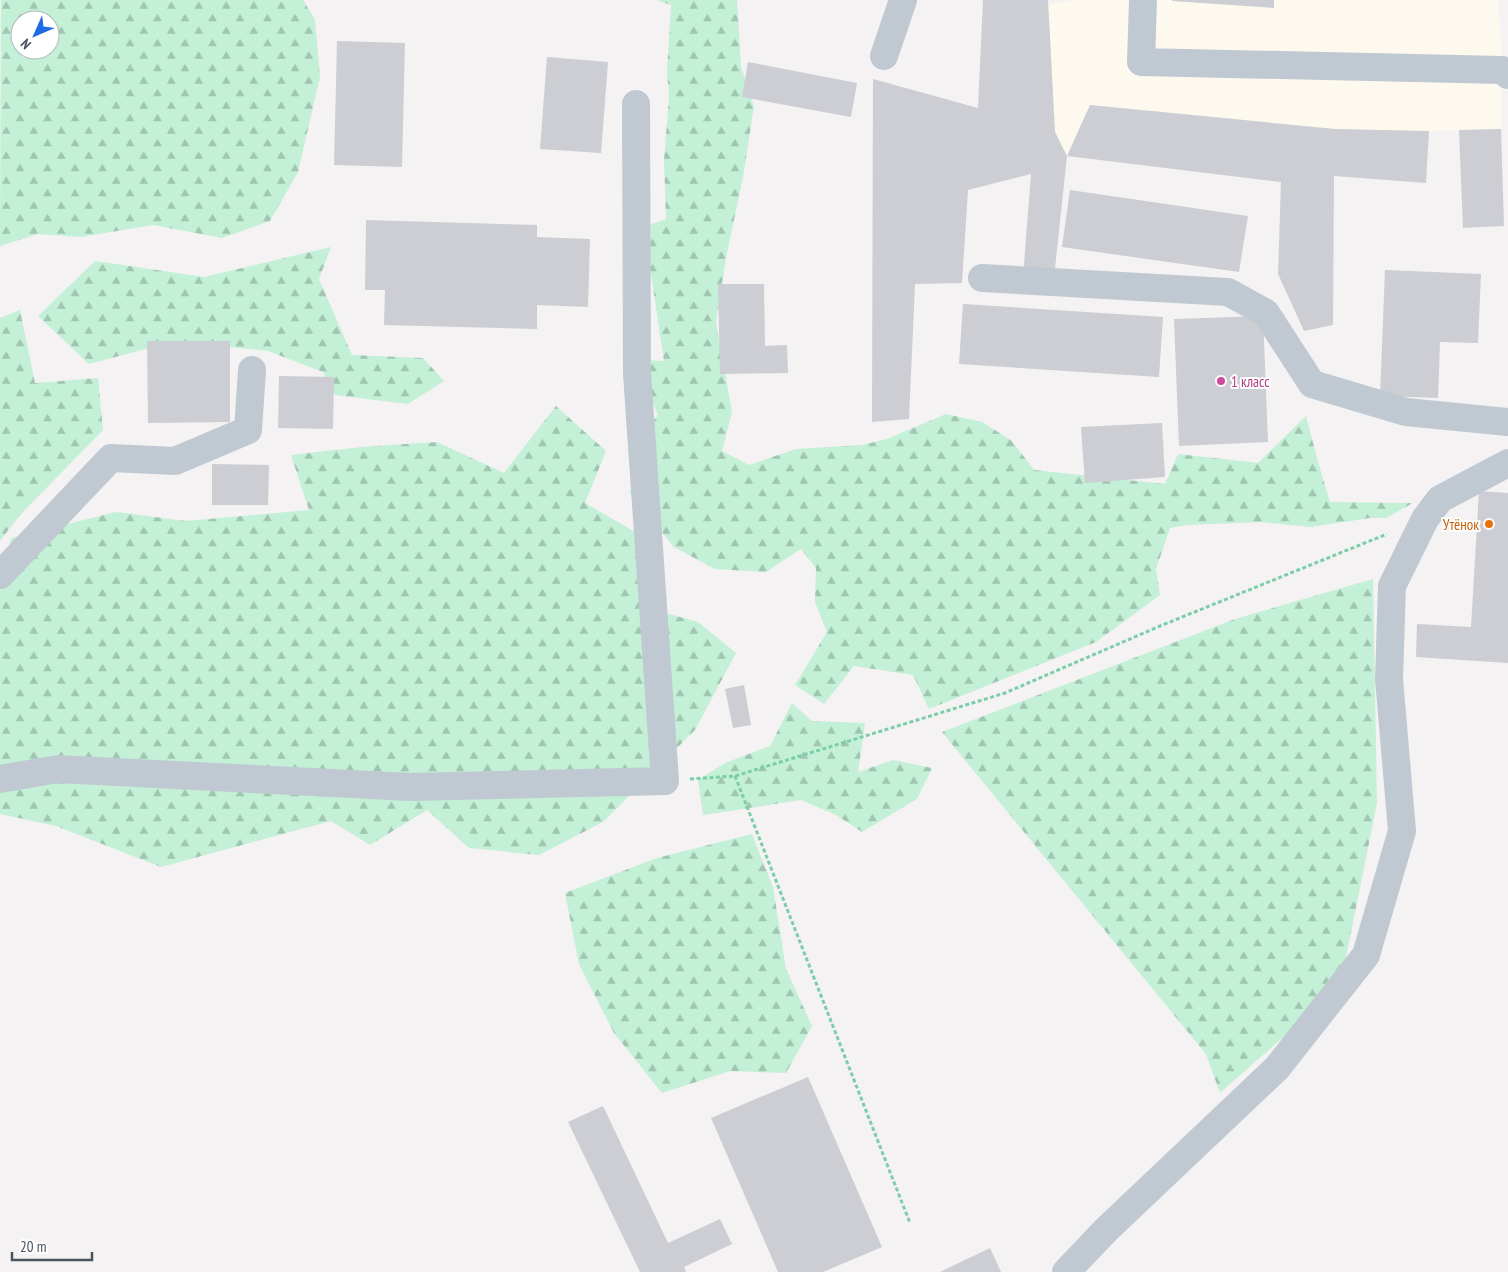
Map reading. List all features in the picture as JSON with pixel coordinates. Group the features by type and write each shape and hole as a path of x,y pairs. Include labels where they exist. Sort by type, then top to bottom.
{"lane":[{"path":"884,56 903,0"},
{"path":"1143,0 1141,62 1502,70 1508,75"},
{"path":"0,779 58,769 410,787 665,781 637,373 636,104"},
{"path":"982,278 1228,292 1266,313 1312,384 1406,412 1508,422"},
{"path":"0,575 111,458 175,461 248,430 252,370"},
{"path":"1066,1272 1106,1230 1277,1068 1366,954 1402,832 1389,679 1392,586 1424,518 1440,499 1508,463"}],"path":[{"path":"665,781 735,776 1005,694 1160,626 1384,535 1392,530"},
{"path":"735,776 910,1224"}],"shaded area":[{"path":"1073,0 1499,0 1502,70 1501,129 1429,131 1335,129 1090,105 1067,156 1055,132 1048,4"}],"green space":[{"path":"1,0 303,0 315,20 320,77 298,172 270,221 222,238 153,225 81,237 38,234 0,246"},
{"path":"656,0 737,0 741,67 754,106 716,322 732,412 722,451 749,465 796,449 862,445 887,439 946,414 982,422 1012,441 1034,470 1165,484 1178,454 1258,463 1306,416 1330,502 1413,503 1386,518 1370,518 1311,527 1261,522 1188,525 1170,528 1156,569 1160,595 1096,642 929,709 913,675 854,666 824,704 795,685 827,632 815,602 816,568 801,549 766,572 715,569 674,547 629,492 649,475 641,436 658,415 647,388 646,360 664,361 644,227 666,219 664,160 669,97 667,71 671,5"},
{"path":"331,247 319,279 352,355 423,358 444,381 408,404 335,395 323,372 268,351 175,341 89,364 38,316 95,261 204,277"},
{"path":"20,310 35,383 98,378 103,430 19,516 0,541 0,318"},
{"path":"556,406 606,451 585,503 661,547 651,609 698,622 736,653 695,730 603,822 539,855 469,848 427,810 370,845 331,821 161,867 56,826 0,814 0,585 11,538 116,512 186,521 309,510 291,455 362,447 437,442 504,473"},
{"path":"1373,579 1377,803 1340,987 1220,1093 1206,1054 942,732 1235,619"},
{"path":"792,703 812,721 865,723 858,772 893,760 932,768 917,799 862,832 836,815 801,800 703,815 698,780 725,763 770,746"},
{"path":"752,834 773,887 786,969 812,1026 786,1073 730,1071 662,1093 614,1033 579,964 565,893 657,858"}],"building":[{"path":"983,0 1048,0 1055,132 1067,156 1054,278 1023,277 1031,174 968,190 962,283 915,284 909,419 872,422 873,79 978,108"},
{"path":"1274,0 1274,8 1172,1"},
{"path":"337,41 405,43 402,167 334,165"},
{"path":"547,57 608,62 601,153 540,149"},
{"path":"748,62 857,83 851,117 742,97"},
{"path":"1090,105 1335,129 1429,131 1426,183 1334,176 1333,325 1304,331 1278,274 1281,182 1067,156"},
{"path":"1501,129 1504,226 1463,228 1459,130"},
{"path":"1070,190 1248,216 1239,272 1062,247"},
{"path":"366,220 537,225 537,237 590,239 588,307 537,305 537,329 384,325 385,290 365,290"},
{"path":"1385,270 1481,274 1478,343 1440,342 1438,398 1380,396"},
{"path":"718,284 764,284 765,346 787,345 788,373 720,374"},
{"path":"963,304 1163,317 1159,377 959,364"},
{"name":"1 класс","path":"1263,316 1268,442 1179,446 1174,319"},
{"path":"147,341 230,341 230,422 148,423"},
{"path":"279,376 334,377 333,429 278,428"},
{"path":"1162,423 1165,477 1085,483 1081,427"},
{"path":"212,464 269,465 268,505 212,505"},
{"path":"1479,491 1508,493 1508,663 1416,657 1417,624 1471,627"},
{"path":"744,685 751,725 733,728 725,689"},
{"path":"808,1077 882,1247 823,1272 778,1272 711,1118"},
{"path":"603,1106 668,1243 720,1219 732,1244 684,1267 686,1272 640,1272 568,1122"},
{"path":"990,1248 1001,1272 940,1272"}],"place":[{"name":"1 класс","path":"1221,381"},
{"name":"Утёнок","path":"1489,524"}]}
